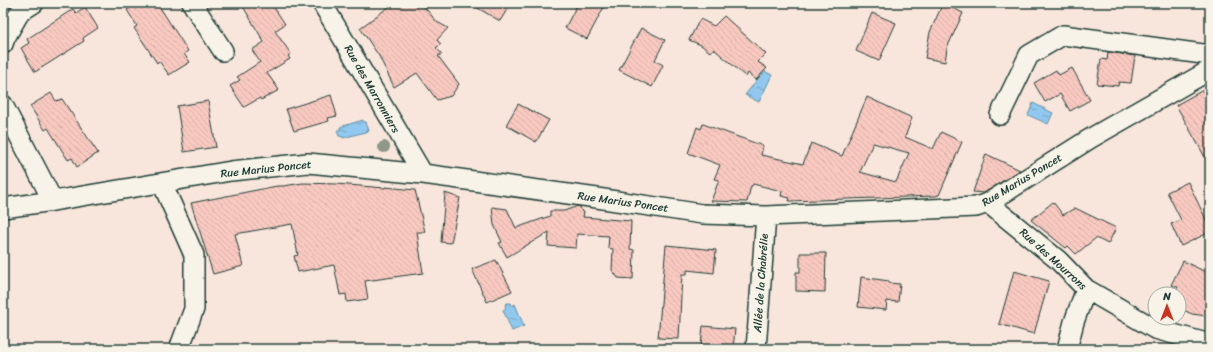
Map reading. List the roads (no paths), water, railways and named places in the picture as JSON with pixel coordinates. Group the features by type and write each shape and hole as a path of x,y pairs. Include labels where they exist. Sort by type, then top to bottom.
{"street":[{"path":"3,44 20,12 34,3"},
{"path":"192,3 223,51"},
{"name":"Rue des Marronniers","path":"322,3 423,174"},
{"path":"1000,115 1029,55 1063,35 1210,55"},
{"name":"Rue Marius Poncet","path":"3,208 231,172 308,163 423,174 702,214 766,216 976,207 988,203 1091,138 1210,70"},
{"path":"3,105 53,201"},
{"path":"162,183 194,255 194,309 179,349"},
{"name":"Rue des Mourrons","path":"988,203 1058,260 1086,289 1155,329 1210,344"},
{"name":"Allée de la Chabrélie","path":"756,349 766,216"},
{"path":"1067,349 1074,322 1086,289"}],"water":[{"path":"764,71 772,75 759,102 745,95"},
{"path":"1033,103 1053,113 1048,124 1028,115"},
{"path":"363,120 363,122 366,122 369,131 343,138 339,136 337,131 340,127"},
{"path":"507,303 511,303 512,306 515,304 524,326 512,331 503,310 506,308 505,305"}]}
